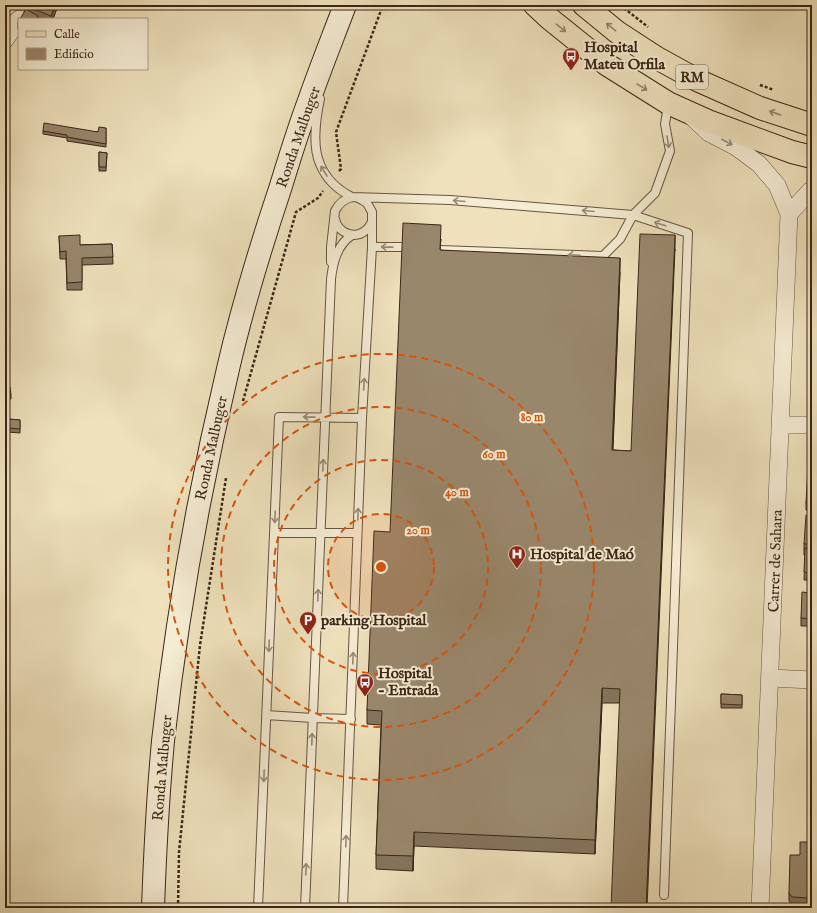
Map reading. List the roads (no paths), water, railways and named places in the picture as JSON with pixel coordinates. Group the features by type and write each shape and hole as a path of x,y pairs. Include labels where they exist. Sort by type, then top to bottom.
{"main road":[{"name":"RM","path":"535,5 606,64 676,107 708,121 792,152 812,157"},
{"name":"RM","path":"584,5 624,36 657,58 697,80 760,108 812,125"}],"street":[{"path":"19,18 25,5"},
{"name":"Ronda Malbuger","path":"153,908 155,853 163,742 182,594 211,444 228,368 264,236 309,100 345,5"},
{"path":"5,40 18,20"},
{"name":"Carrer de Sahara","path":"676,107 709,133 736,147 759,164 777,185 789,214 760,908"},
{"path":"789,214 812,190"},
{"path":"780,425 812,425"},
{"path":"770,678 812,680"}],"lane":[{"path":"337,28 323,83 318,110 316,136 317,152 320,164 331,182 337,188 367,203 372,212 372,247 357,533 343,908"},
{"path":"440,250 603,256 620,239 633,215 655,193 670,150 665,124 676,107"},
{"path":"305,908 331,279 331,247 335,210 342,201 355,198 450,200 633,215 688,233 664,895"},
{"path":"335,216 338,227 347,234 352,235"},
{"path":"331,279 336,253 346,239 366,230 372,222 372,217"},
{"path":"372,247 403,247"},
{"path":"258,908 279,417 362,418"},
{"path":"274,533 357,533"},
{"path":"266,715 351,719"}],"place":[{"name":"Hospital Mateu Orfila","path":"571,71"},
{"name":"Hospital de Maó","path":"517,569"},
{"name":"parking Hospital","path":"308,635"},
{"name":"Hospital - Entrada","path":"365,697"}]}
